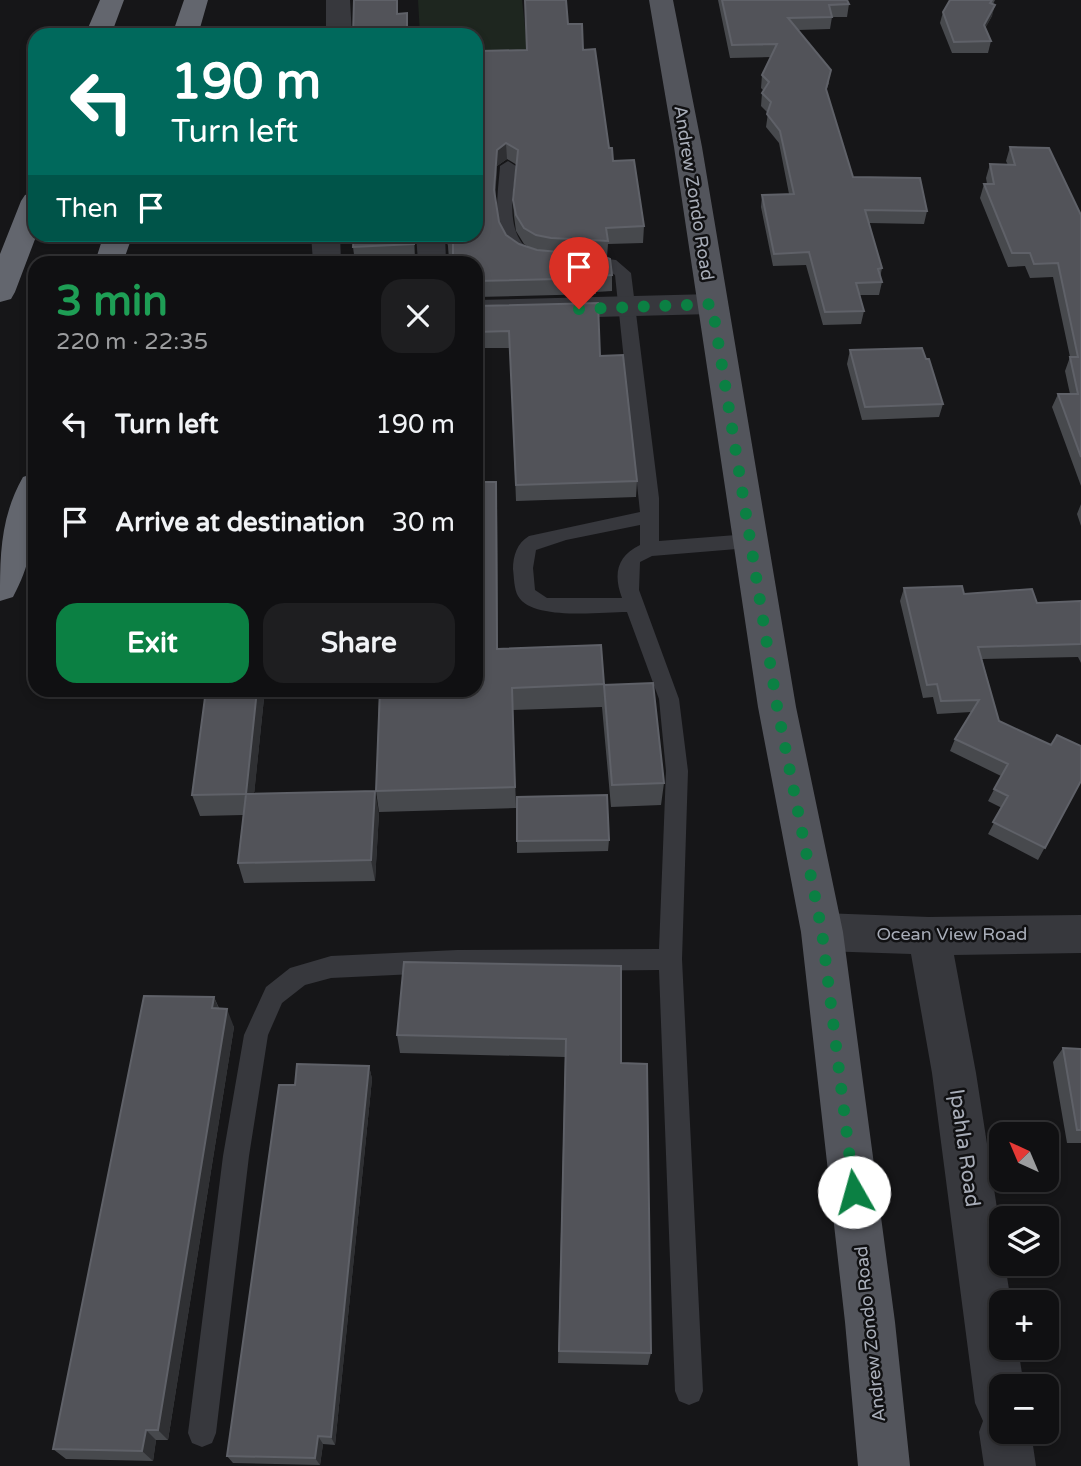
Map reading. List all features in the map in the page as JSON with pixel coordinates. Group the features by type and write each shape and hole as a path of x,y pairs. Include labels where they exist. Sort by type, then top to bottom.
{"highway":[{"path":"101,28 111,0"},
{"path":"187,28 196,0"},
{"path":"0,292 28,219"},
{"path":"0,588 28,506"}],"main road":[{"name":"Andrew Zondo Road","path":"661,0 688,147 748,541 777,706 822,932 870,1322 884,1466"}],"street":[{"path":"338,0 339,28"},
{"path":"483,308 626,308 712,304"},
{"name":"Ocean View Road","path":"822,932 929,936 1081,934"},
{"name":"Ipahla Road","path":"929,936 954,1073 997,1374"},
{"path":"1007,1444 1010,1466"}],"lane":[{"path":"508,166 506,232 512,245 524,254 546,261"},
{"path":"567,262 600,261 617,267 623,273 644,439 651,516 649,549"},
{"path":"635,605 538,603 526,593 524,553 533,542 551,535 581,532 651,516"},
{"path":"689,1391 674,1113 670,959 677,771 669,699 657,659 629,590 628,566 632,557 649,549 748,541"},
{"path":"202,1433 236,1156 256,1035 274,995 298,976 331,967 457,961 670,959"}],"shaded area":[{"path":"418,0 522,0 529,64 483,66 483,28 420,28"}],"building":[{"path":"354,0 397,0 397,14 407,13 407,28 353,28"},
{"path":"525,0 566,0 568,24 582,24 583,50 595,49 613,161 634,160 644,226 606,228 608,241 551,238 536,235 524,228 516,215 513,200 518,150 506,143 497,150 494,190 499,222 506,235 519,244 537,250 603,256 610,259 612,275 597,278 483,281 483,256 453,256 453,242 483,242 483,51 527,50"},
{"path":"722,0 847,0 849,4 829,5 832,17 788,18 831,70 826,89 853,177 920,178 927,211 865,210 882,268 878,269 882,282 856,283 864,311 825,312 809,252 774,254 762,195 794,194 780,131 767,114 771,102 762,93 769,82 762,75 777,44 732,45"},
{"path":"950,0 992,0 990,3 995,5 984,25 991,41 954,42 943,12"},
{"path":"1010,147 1049,148 1081,215 1081,457 1058,394 1078,394 1070,357 1078,357 1058,263 1034,264 1030,253 1012,253 984,184 994,184 990,164 1015,165"},
{"path":"353,242 414,242 414,244 353,247"},
{"path":"598,303 600,356 623,355 637,481 516,485 509,331 483,332 483,306"},
{"path":"922,348 926,359 929,359 943,404 865,407 850,350"},
{"path":"483,482 496,482 497,649 601,645 604,684 512,688 515,787 376,791 380,697 483,697"},
{"path":"962,586 964,594 1032,589 1037,603 1081,601 1081,644 978,647 999,721 1051,745 1057,735 1081,746 1081,781 1045,848 993,822 1008,796 994,789 1008,764 955,739 979,700 941,701 937,684 927,685 904,588"},
{"path":"653,683 664,783 612,785 604,685"},
{"path":"205,697 256,697 246,794 192,795"},
{"path":"375,791 371,860 238,863 246,794"},
{"path":"607,795 609,840 517,841 517,797"},
{"path":"404,962 621,966 621,1063 647,1064 651,1353 559,1351 566,1039 397,1035"},
{"path":"144,996 214,997 212,1008 227,1009 158,1430 146,1430 142,1451 53,1449"},
{"path":"1063,1048 1081,1049 1081,1130 1077,1130"},
{"path":"297,1064 369,1066 331,1437 318,1436 315,1458 227,1456 279,1085 295,1085"}],"route":[{"path":"579,309 712,304 748,541 777,706 822,932 854,1192"}]}
